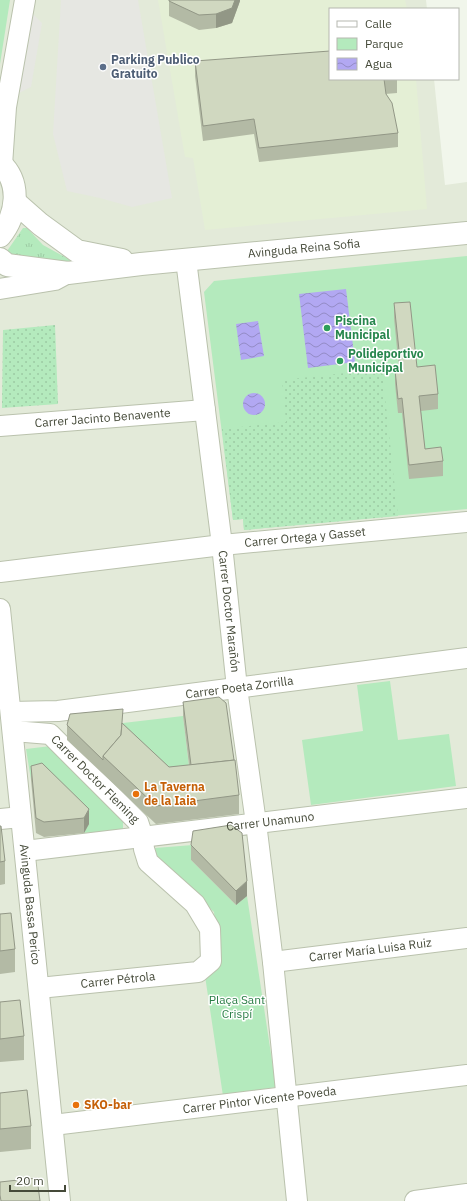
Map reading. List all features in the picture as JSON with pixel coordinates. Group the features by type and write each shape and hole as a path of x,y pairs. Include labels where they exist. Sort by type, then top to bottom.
{"street":[{"path":"0,236 7,228 13,216 15,202 15,192 12,182 1,164 6,107 25,0"},
{"name":"Avinguda Reina Sofia","path":"15,202 40,224 77,251 141,264"},
{"name":"Avinguda Reina Sofia","path":"0,259 7,265 68,274 141,264 467,233"},
{"name":"Carrer Doctor Marañón","path":"186,260 222,545 237,688 256,823 273,962"},
{"name":"Avinguda Reina Sofia","path":"0,289 55,280 68,274"},
{"name":"Carrer Jacinto Benavente","path":"0,426 205,410"},
{"name":"Carrer Ortega y Gasset","path":"0,572 222,545 467,522"},
{"name":"Avinguda Bassa Perico","path":"0,609 4,678 12,721 60,1201"},
{"name":"Carrer Poeta Zorrilla","path":"12,721 58,711 467,658"},
{"path":"50,734 58,711"},
{"name":"Carrer Doctor Fleming","path":"12,721 50,734 138,822 143,837 144,849 148,862 195,904 210,929 211,961 198,972"},
{"name":"Carrer Unamuno","path":"25,851 467,798"},
{"path":"0,819 21,817"},
{"name":"Carrer María Luisa Ruiz","path":"273,962 467,938"},
{"path":"273,962 296,1201"},
{"name":"Carrer Pétrola","path":"39,988 198,972"},
{"name":"Carrer Pintor Vicente Poveda","path":"53,1125 467,1075"},
{"path":"414,1201 467,1194"}],"shaded area":[{"path":"0,0 426,0 427,8 329,8 329,80 434,80 445,185 467,182 467,1201 0,1201"},
{"name":"Parking Publico Gratuito","path":"61,0 138,0 172,198 132,207 67,191 53,134"},
{"path":"158,0 405,0 407,8 329,8 329,80 416,80 427,209 205,230 193,158 185,157"},
{"path":"30,11 42,23 31,87 15,95"}],"green space":[{"path":"0,0 10,0 0,64"},
{"path":"23,228 27,228 43,245 74,262 72,266 9,257 7,251"},
{"name":"Polideportivo Municipal","path":"467,256 467,509 244,530 243,519 233,520 204,292 214,281"},
{"path":"55,325 58,404 2,408 3,330"},
{"path":"382,369 398,516 244,530 243,519 233,520 222,429 286,422 282,380"},
{"path":"390,681 398,740 449,734 456,786 311,805 302,740 363,731 357,685"},
{"path":"183,716 191,783 122,742 123,723"},
{"path":"51,746 123,822 123,830 84,833 89,823 31,780 26,749"},
{"name":"Plaça Sant Crispí","path":"193,845 191,860 236,905 247,896 276,1087 223,1096 205,976 213,973 219,965 214,912 158,861 155,848"}],"water":[{"name":"Piscina Municipal","path":"346,289 355,362 308,368 299,294"},
{"path":"258,321 264,356 241,360 236,324"},
{"path":"254,393 262,396 265,404 262,412 254,415 246,412 243,404 246,396"}],"building":[{"path":"169,0 235,0 232,8 216,14 199,15"},
{"path":"329,51 329,80 384,80 386,94 392,103 398,133 259,148 254,119 203,126 195,61"},
{"path":"410,302 417,367 435,365 438,394 419,396 425,449 441,447 443,461 409,465 402,398 398,399 395,370 401,369 394,303"},
{"path":"219,697 226,703 234,760 191,765 183,702"},
{"path":"123,709 121,735 103,756 103,760 67,725 70,714"},
{"path":"122,723 169,767 235,760 239,795 156,806 103,756 121,735"},
{"path":"42,763 89,809 84,818 44,822 36,818 31,766"},
{"path":"231,825 242,833 247,881 236,891 191,845 193,831"},
{"path":"0,826 5,861 0,862"},
{"path":"11,913 15,949 0,951 0,914"},
{"path":"20,1000 24,1036 0,1039 0,1002"},
{"path":"27,1090 31,1126 0,1129 0,1093"},
{"path":"37,1178 40,1201 1,1201 0,1182"}],"place":[{"name":"Parking Publico Gratuito","path":"103,67"},
{"name":"Piscina Municipal","path":"327,328"},
{"name":"Polideportivo Municipal","path":"340,361"},
{"name":"La Taverna de la Iaia","path":"136,794"},
{"name":"SKO-bar","path":"76,1105"}]}
